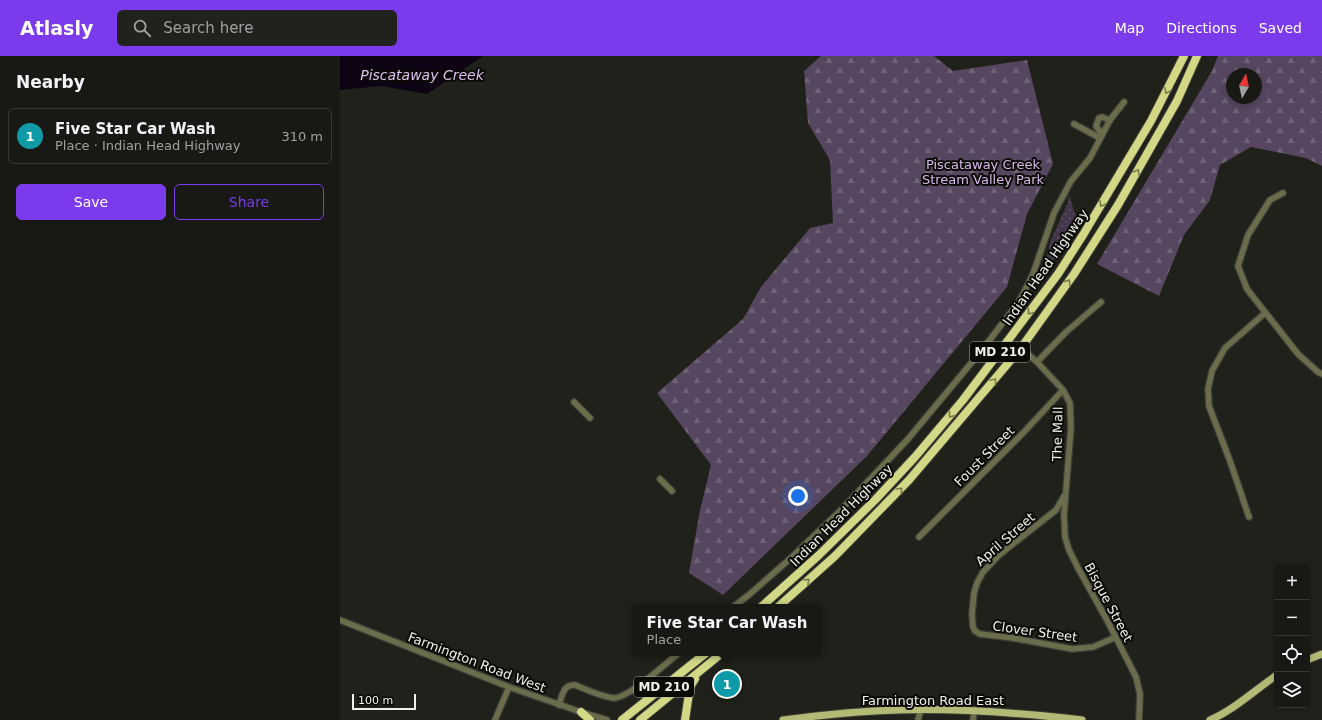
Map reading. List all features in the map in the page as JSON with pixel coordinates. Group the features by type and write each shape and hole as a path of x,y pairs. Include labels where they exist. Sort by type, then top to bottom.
{"highway":[{"name":"Indian Head Highway","path":"764,604 820,555 870,504 915,457 963,400 1058,274 1086,230 1150,121 1184,56"},
{"name":"Indian Head Highway","path":"781,604 835,556 909,480 1021,348 1078,268 1118,205 1177,101 1197,56"},
{"name":"MD 210","path":"622,720 702,656"},
{"name":"MD 210","path":"640,720 718,656"},
{"path":"686,720 691,683 715,659"},
{"path":"581,712 590,720"}],"main road":[{"path":"1310,659 1322,654"},
{"path":"1210,720 1220,715 1274,677"},
{"name":"Farmington Road East","path":"783,720 860,711 921,709 974,710 1082,720"}],"street":[{"path":"737,604 792,557 842,509 908,439 982,350 1018,303 1026,290 1054,213 1071,182 1090,158 1098,145 1099,139 1110,120 1124,102"},
{"path":"1102,134 1096,126 1097,121 1102,117 1110,120"},
{"path":"1074,124 1098,137 1099,139"},
{"path":"1283,192 1270,200 1248,235 1238,266 1247,289 1265,313 1298,354 1322,374"},
{"path":"1037,362 1066,332 1101,302"},
{"path":"1249,517 1210,406 1208,389 1212,371 1225,348 1265,313"},
{"name":"The Mall","path":"1021,348 1037,362 1063,390 1070,404 1071,415 1066,494"},
{"name":"Foust Street","path":"919,537 1023,433 1063,390"},
{"path":"574,402 590,418"},
{"path":"660,479 672,491"},
{"name":"April Street","path":"975,631 972,621 972,609 974,593 979,577 999,555 1056,510 1066,494"},
{"name":"Bisque Street","path":"1066,494 1064,523 1065,537 1069,550 1138,681 1140,694 1139,720"},
{"name":"Farmington Road West","path":"340,620 509,687 607,720"},
{"name":"Clover Street","path":"975,631 983,635 1013,638 1068,649 1093,647 1116,637"},
{"path":"558,704 566,686 570,685 575,685 615,698 629,694 675,656"},
{"path":"495,720 509,687"},
{"path":"918,720 921,709"},
{"path":"973,720 974,710"}],"shaded area":[{"name":"Piscataway Creek Stream Valley Park","path":"1069,195 1079,227 1037,281 1045,263 1051,240 1068,202"}],"green space":[{"path":"821,56 934,56 953,71 1027,60 1053,164 1027,214 1007,287 867,456 723,595 689,573 700,510 711,465 657,393 743,319 761,287 810,228 833,223 830,160 808,123 804,71"},
{"path":"1218,56 1322,56 1322,166 1306,158 1251,147 1220,165 1210,200 1184,235 1159,296 1097,264 1212,71"}],"water":[{"name":"Piscataway Creek","path":"340,56 483,56 427,94 381,86 340,90"}],"place":[{"name":"Five Star Car Wash","path":"727,684"}]}
